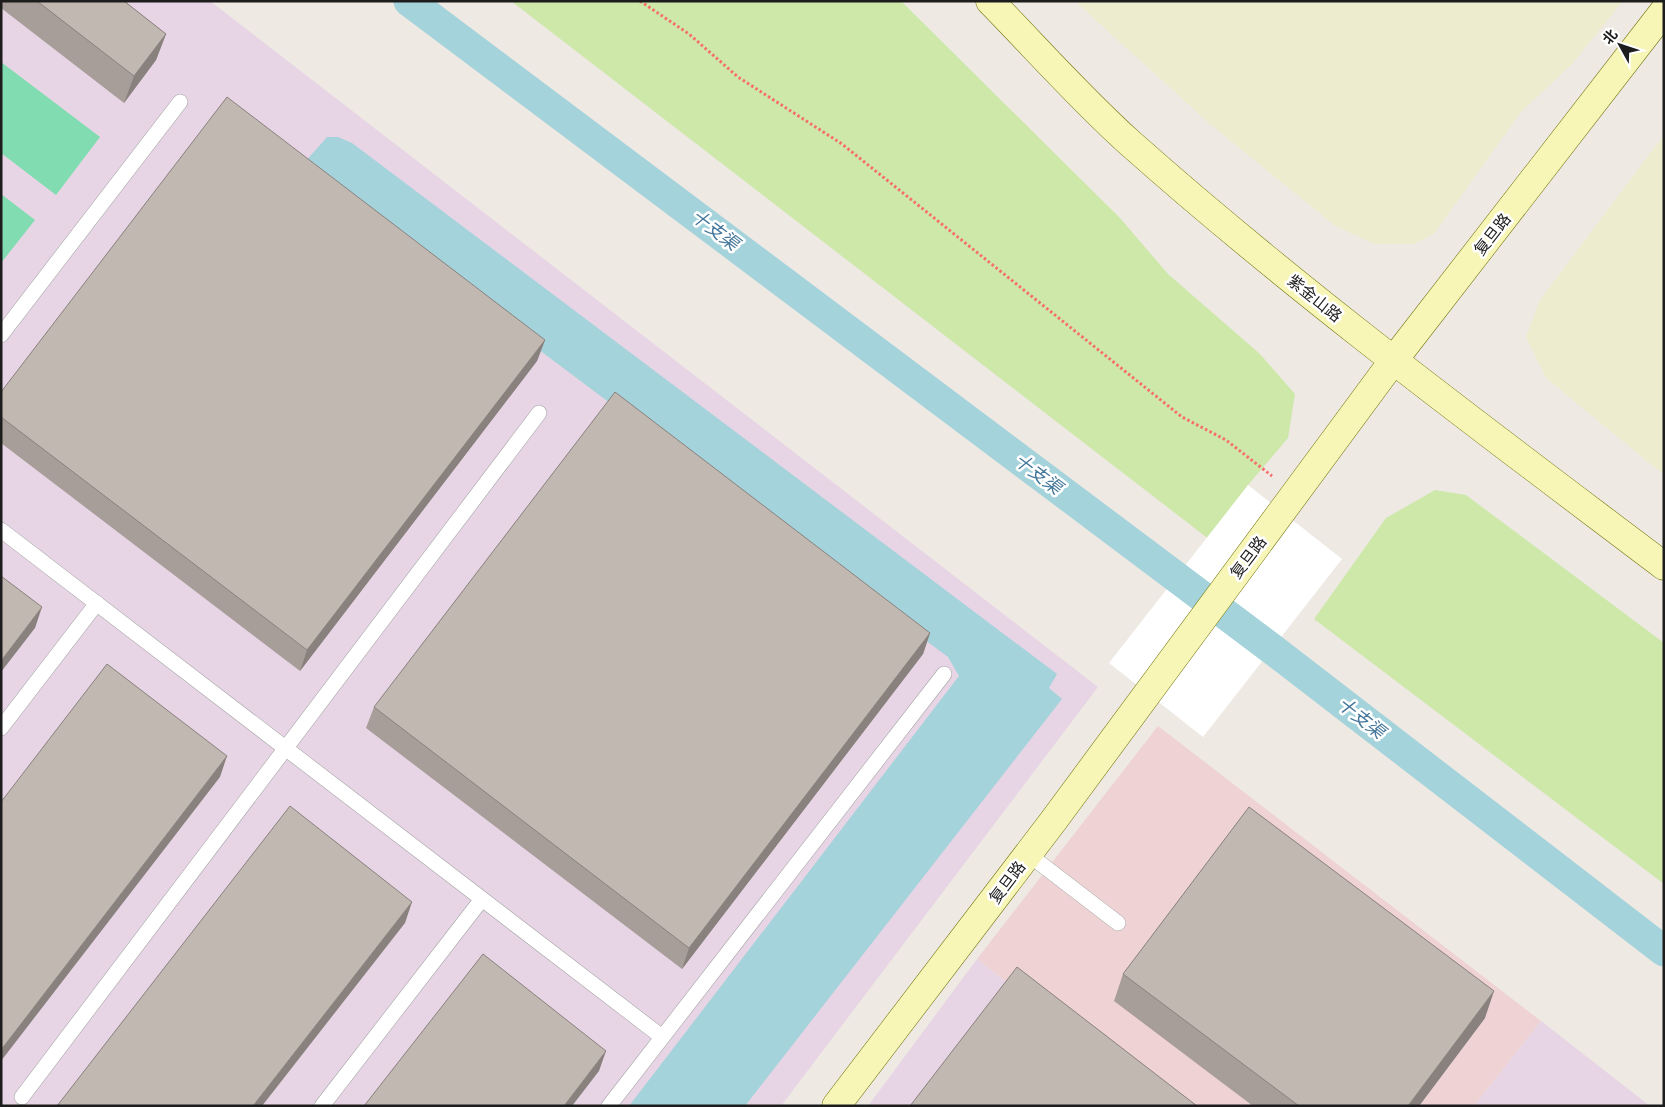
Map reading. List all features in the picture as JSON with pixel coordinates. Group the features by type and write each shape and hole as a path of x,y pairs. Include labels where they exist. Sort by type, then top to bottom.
{"street":[{"name":"紫金山路","path":"990,1 1128,141 1284,274 1393,361 1664,566"},
{"name":"复旦路","path":"836,1106 1028,854 1393,361 1664,12"}],"lane":[{"path":"1,335 180,102"},
{"path":"22,1097 539,414"},
{"path":"1,530 662,1037"},
{"path":"1,728 97,603"},
{"path":"609,1106 944,674"},
{"path":"1028,854 1118,923"},
{"path":"322,1106 482,899"}],"path":[{"path":"640,1 689,34 738,77 842,144 1182,416 1226,440 1288,504"}],"shaded area":[{"path":"1,1 210,1 1098,687 781,1106 1,1106"},
{"path":"1158,726 1541,1021 1474,1106 1166,1106 977,959"},
{"path":"977,959 1166,1106 868,1106"},
{"path":"1541,1021 1650,1106 1474,1106"}],"green space":[{"path":"511,1 901,1 1120,218 1168,274 1260,354 1295,394 1288,438 1248,485 1210,540"},
{"path":"1081,1 1623,1 1572,64 1521,112 1434,234 1414,244 1374,244 1334,225 1210,124 1078,4"},
{"path":"1,62 100,137 56,195 1,153"},
{"path":"1664,135 1664,475 1546,378 1526,337 1540,300"},
{"path":"1,194 35,220 1,263"},
{"path":"1435,490 1466,495 1664,643 1664,884 1314,619 1386,518"}],"water":[{"path":"327,137 338,137 352,143 1057,674 1049,688 1062,699 745,1106 629,1106 959,676 948,657 312,179 305,162"}],"pier":[{"path":"1248,485 1342,559 1203,737 1109,663"}],"building":[{"path":"37,1 124,1 166,34 134,76"},
{"path":"227,97 545,340 307,650 1,417 1,392"},
{"path":"615,392 930,633 689,948 374,707"},
{"path":"1,576 42,607 1,661"},
{"path":"107,664 227,756 1,1050 1,802"},
{"path":"290,806 412,902 253,1106 57,1106"},
{"path":"1249,807 1494,991 1408,1106 1299,1106 1123,974"},
{"path":"483,954 606,1051 564,1106 364,1106"},
{"path":"1017,967 1197,1106 910,1106"}],"waterway":[{"name":"十支渠","path":"409,1 1272,649 1664,951"}]}
